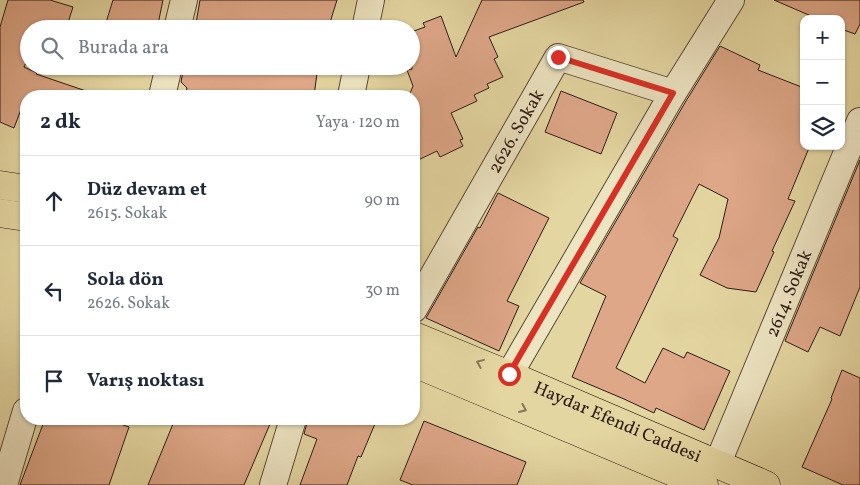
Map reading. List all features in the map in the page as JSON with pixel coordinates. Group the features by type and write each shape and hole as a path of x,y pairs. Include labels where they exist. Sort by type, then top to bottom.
{"main road":[{"path":"0,184 20,188"},
{"path":"0,213 20,216"},
{"name":"Haydar Efendi Caddesi","path":"420,338 509,374 711,475"},
{"name":"Haydar Efendi Caddesi","path":"420,365 711,475 766,485"}],"street":[{"path":"179,20 184,0"},
{"path":"367,20 371,0"},
{"path":"509,374 673,93 731,0"},
{"name":"2626. Sokak","path":"420,298 558,57 673,93"},
{"path":"163,90 167,75"},
{"path":"352,90 356,75"},
{"name":"2614. Sokak","path":"711,475 860,121"},
{"path":"4,485 22,425"},
{"path":"273,485 290,425"}],"building":[{"path":"8,0 50,0 73,7 69,20 20,20 20,75 39,75 83,90 20,90 20,112 14,128 0,122 0,27"},
{"path":"113,0 163,0 159,20 107,20"},
{"path":"200,0 337,0 331,20 197,20"},
{"path":"482,0 583,0 584,2 489,37 498,57 494,59 503,77 487,84 489,88 474,95 477,101 451,113 463,139 460,140 463,146 440,157 437,151 420,159 420,90 411,90 413,86 409,75 420,75 420,29 425,27 423,23 441,16 456,57"},
{"path":"774,0 860,0 860,24 855,34 845,30 845,15 809,15"},
{"path":"720,46 760,65 758,70 800,86 800,150 808,150 788,199 795,201 756,292 727,288 700,275 719,238 728,199 699,184 673,236 678,239 616,368 645,383 663,348 684,358 687,352 730,371 704,430 656,408 654,413 572,377 606,296 580,283"},
{"path":"182,75 317,75 315,90 186,90 187,88 181,82"},
{"path":"561,91 617,113 601,154 545,132"},
{"path":"860,160 860,287 840,336 820,327 808,352 785,341"},
{"path":"498,193 549,218 507,301 519,306 499,351 426,318 478,227 480,228"},
{"path":"842,370 860,378 860,485 843,485 802,467 832,399"},
{"path":"424,421 526,462 517,485 413,485 400,480"},
{"path":"43,425 123,425 129,427 109,485 20,485"},
{"path":"173,425 270,425 244,485 148,485"},
{"path":"306,425 374,425 361,457 358,456 347,485 300,485 317,439 304,434"}],"route":[{"path":"509,374 673,93 558,57"}]}
